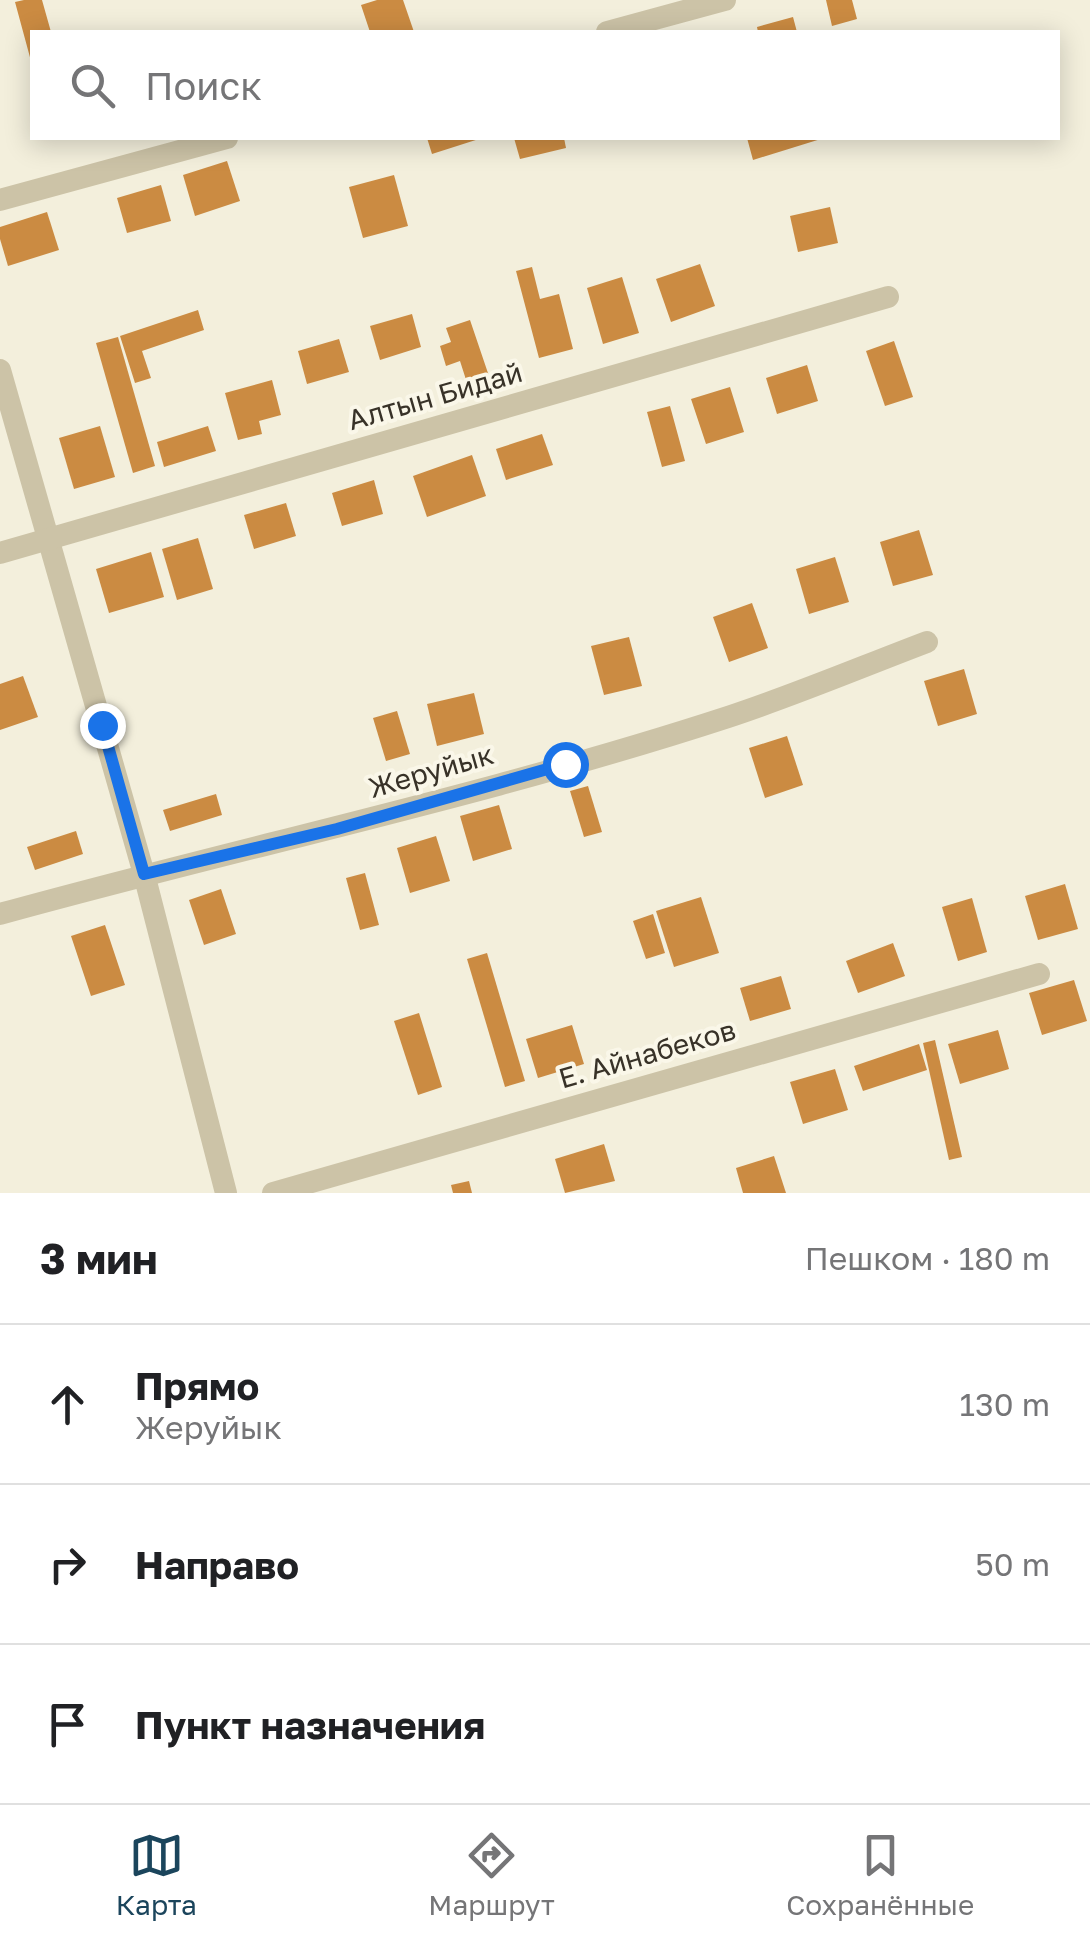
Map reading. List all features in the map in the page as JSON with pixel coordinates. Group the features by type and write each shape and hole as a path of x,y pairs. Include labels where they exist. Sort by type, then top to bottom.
{"street":[{"path":"614,30 724,0"},
{"path":"0,200 220,140"},
{"name":"Алтын Бидай","path":"0,552 888,297"},
{"path":"0,370 144,874 226,1193"},
{"name":"Жеруйык","path":"0,914 144,874 337,829 728,717 928,642"},
{"name":"Е. Айнабеков","path":"272,1193 1039,974"}],"building":[{"path":"42,0 50,30 30,30 30,57 15,2"},
{"path":"377,0 403,0 413,30 369,30 361,5"},
{"path":"826,0 852,0 857,19 832,26"},
{"path":"793,17 796,30 758,30 757,27"},
{"path":"428,140 476,140 432,154"},
{"path":"515,140 564,140 566,148 520,159"},
{"path":"748,140 818,140 753,160"},
{"path":"227,161 240,201 195,216 183,175"},
{"path":"394,175 408,226 363,238 349,187"},
{"path":"161,185 171,221 127,233 117,198"},
{"path":"830,207 838,243 798,252 790,216"},
{"path":"47,212 59,250 8,266 0,227"},
{"path":"700,264 715,306 671,322 656,279"},
{"path":"532,267 540,299 559,294 573,349 539,358 516,271"},
{"path":"622,277 639,333 603,344 587,288"},
{"path":"198,310 204,330 142,351 151,378 135,383 120,336"},
{"path":"412,314 421,347 380,360 370,326"},
{"path":"470,320 491,382 469,389 460,361 446,366 440,346 451,342 446,328"},
{"path":"118,337 155,466 133,473 96,343"},
{"path":"339,339 349,372 307,384 298,351"},
{"path":"894,341 913,397 885,406 866,351"},
{"path":"807,365 818,401 777,414 766,378"},
{"path":"272,380 281,415 259,421 262,434 238,440 225,393"},
{"path":"730,387 744,432 706,444 691,399"},
{"path":"670,406 685,461 662,467 647,412"},
{"path":"100,426 115,477 74,489 59,438"},
{"path":"208,426 216,451 164,467 157,442"},
{"path":"542,434 553,465 506,480 496,449"},
{"path":"472,455 486,496 427,517 413,476"},
{"path":"374,480 383,514 342,526 332,493"},
{"path":"286,503 296,536 254,549 244,515"},
{"path":"919,530 933,575 893,586 880,542"},
{"path":"198,538 213,589 177,600 162,549"},
{"path":"151,552 164,597 109,613 96,569"},
{"path":"835,557 849,602 809,614 796,569"},
{"path":"752,603 768,648 729,662 713,617"},
{"path":"629,637 642,686 604,695 591,646"},
{"path":"964,669 977,714 938,726 924,681"},
{"path":"23,676 38,717 0,730 0,684"},
{"path":"474,693 484,734 437,746 427,704"},
{"path":"397,711 410,754 386,761 373,718"},
{"path":"787,736 803,785 765,798 749,748"},
{"path":"588,786 602,832 584,837 570,791"},
{"path":"216,794 222,815 170,831 163,810"},
{"path":"499,805 512,849 473,861 460,816"},
{"path":"76,831 83,854 35,870 27,847"},
{"path":"436,836 450,881 410,893 397,848"},
{"path":"365,873 379,925 360,930 346,878"},
{"path":"1065,884 1078,929 1038,940 1025,896"},
{"path":"221,889 236,934 204,945 189,900"},
{"path":"701,897 719,953 674,967 656,911"},
{"path":"972,898 987,952 958,961 942,907"},
{"path":"653,914 665,953 646,959 633,921"},
{"path":"105,925 125,985 91,996 71,936"},
{"path":"893,943 905,976 858,993 846,961"},
{"path":"487,953 525,1081 505,1087 467,959"},
{"path":"781,976 791,1009 750,1021 740,988"},
{"path":"1074,980 1087,1021 1042,1035 1029,993"},
{"path":"419,1013 442,1087 418,1095 394,1021"},
{"path":"572,1025 584,1064 538,1078 526,1039"},
{"path":"998,1030 1009,1069 960,1084 948,1044"},
{"path":"935,1040 962,1157 949,1160 923,1043"},
{"path":"919,1044 927,1070 863,1091 854,1066"},
{"path":"835,1069 848,1110 803,1124 790,1082"},
{"path":"604,1144 615,1181 565,1193 555,1159"},
{"path":"774,1156 786,1193 743,1193 736,1168"},
{"path":"469,1181 472,1193 453,1193 451,1185"}],"route":[{"path":"102,725 144,874 337,829 565,764"}]}
